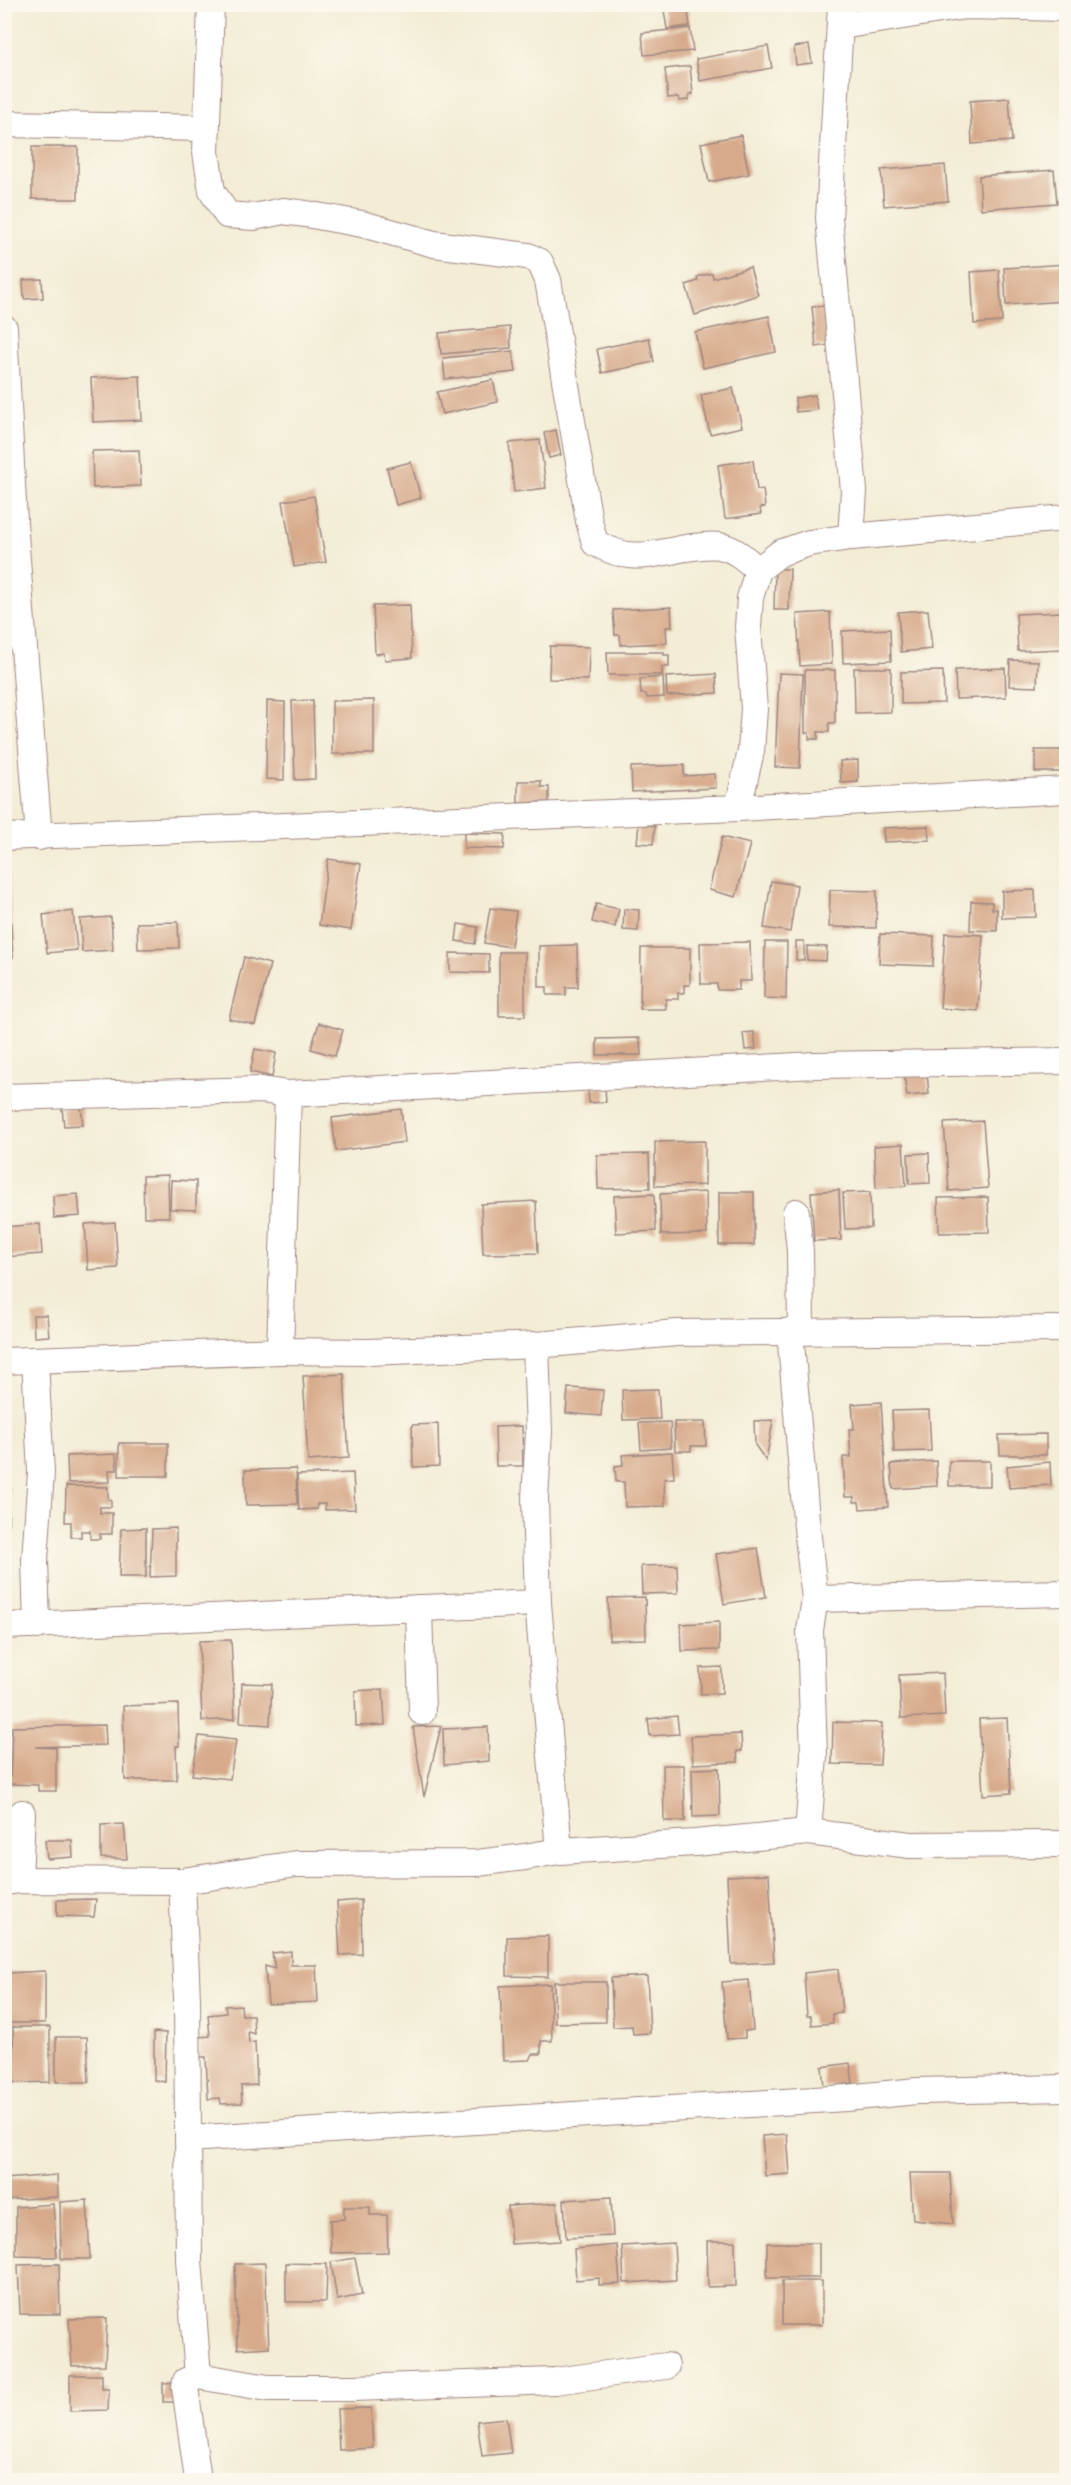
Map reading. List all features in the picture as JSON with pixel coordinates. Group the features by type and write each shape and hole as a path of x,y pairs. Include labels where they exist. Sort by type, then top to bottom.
{"street":[{"path":"211,4 206,152 212,191 227,215 254,218 283,212 306,214 362,224 434,244 528,256 540,262 548,280 589,521 595,543 615,553 641,556 695,547 719,546 744,557 758,570"},
{"path":"851,537 854,491 829,219 841,15 965,6 1066,8"},
{"path":"4,124 206,128"},
{"path":"4,328 14,522 39,837"},
{"path":"738,808 751,751 754,709 748,627 750,598 758,570 780,553 809,543 851,537 1066,518"},
{"path":"4,837 738,808 1066,790"},
{"path":"4,1097 261,1090 288,1094 816,1065 1066,1061"},
{"path":"280,1351 288,1094"},
{"path":"796,1212 800,1251 796,1331 804,1508 815,1599 810,1630 814,1756 808,1832"},
{"path":"4,1361 280,1351 369,1352 536,1345 678,1333 1066,1329"},
{"path":"536,1345 539,1432 535,1498 538,1603 559,1851"},
{"path":"35,1360 41,1472 35,1560 37,1626"},
{"path":"815,1599 1066,1593"},
{"path":"4,1626 538,1603"},
{"path":"419,1608 422,1712"},
{"path":"22,1813 12,1881 182,1881 297,1864 477,1863 559,1851 695,1844 808,1832 910,1845 1066,1844"},
{"path":"182,1881 186,1964 189,2260 198,2376"},
{"path":"188,2139 846,2098 917,2091 1066,2088"},
{"path":"198,2481 185,2387 186,2381 198,2376 268,2388 353,2388 555,2381 666,2366"}],"building":[{"path":"663,4 687,4 690,26 667,29"},
{"path":"690,28 693,51 644,55 642,33"},
{"path":"809,45 812,63 796,65 794,47"},
{"path":"768,46 772,68 700,81 696,59"},
{"path":"690,66 693,94 689,94 689,100 679,101 678,97 668,98 665,69"},
{"path":"1009,98 1012,141 972,144 970,101"},
{"path":"741,135 749,174 709,182 701,143"},
{"path":"32,147 78,147 78,199 32,199"},
{"path":"945,165 948,201 884,206 881,170"},
{"path":"1054,170 1057,203 981,209 979,176"},
{"path":"1066,264 1066,301 1006,305 1004,268"},
{"path":"750,267 758,295 695,315 686,285 698,281 697,277 712,273 713,278"},
{"path":"999,270 1002,322 974,324 971,272"},
{"path":"42,279 43,298 24,299 23,280"},
{"path":"825,306 829,345 816,347 812,307"},
{"path":"769,316 776,352 703,368 695,332"},
{"path":"510,327 511,348 441,354 439,333"},
{"path":"649,338 654,362 602,373 597,349"},
{"path":"513,351 516,372 445,379 443,358"},
{"path":"140,376 142,420 93,422 91,378"},
{"path":"493,380 498,402 442,414 437,392"},
{"path":"733,388 742,427 710,434 701,395"},
{"path":"815,395 817,410 796,412 795,398"},
{"path":"556,430 561,455 549,458 544,433"},
{"path":"540,440 546,488 514,492 509,443"},
{"path":"139,450 141,486 93,488 92,451"},
{"path":"753,460 757,490 763,489 765,507 760,508 761,514 725,519 718,465"},
{"path":"411,462 421,498 396,505 387,468"},
{"path":"314,496 326,562 294,567 283,501"},
{"path":"775,569 790,569 789,610 774,610"},
{"path":"410,605 412,658 385,660 384,653 375,654 373,606"},
{"path":"671,607 672,627 666,627 667,643 621,645 620,635 615,635 613,610"},
{"path":"928,610 932,649 901,652 898,612"},
{"path":"830,612 832,664 800,666 797,614"},
{"path":"1062,612 1063,649 1018,651 1016,614"},
{"path":"890,629 891,661 843,663 842,631"},
{"path":"550,646 589,647 588,680 549,679"},
{"path":"607,652 664,652 664,655 669,655 669,667 662,667 662,675 608,675"},
{"path":"1010,660 1038,661 1037,687 1009,686"},
{"path":"854,668 891,668 891,712 855,713"},
{"path":"1005,668 1006,697 956,699 955,670"},
{"path":"805,670 835,670 835,723 829,723 829,732 818,732 818,739 809,739 809,733 805,733"},
{"path":"943,671 944,703 901,704 901,672"},
{"path":"779,673 803,674 800,768 775,767"},
{"path":"716,674 717,693 667,696 666,677"},
{"path":"663,677 664,697 647,698 646,694 641,694 640,679"},
{"path":"313,700 315,779 295,780 292,701"},
{"path":"374,700 374,754 332,754 332,701"},
{"path":"267,701 285,702 284,780 266,779"},
{"path":"1035,750 1066,750 1066,772 1035,772"},
{"path":"858,760 858,782 841,783 840,761"},
{"path":"684,765 684,776 715,774 716,788 632,792 631,767"},
{"path":"518,781 541,781 541,787 549,787 549,802 518,803"},
{"path":"639,824 655,826 653,844 637,843"},
{"path":"928,826 929,840 884,842 883,828"},
{"path":"464,833 505,834 504,849 464,848"},
{"path":"722,837 750,844 736,897 709,890"},
{"path":"4,852 7,852 13,957 4,958"},
{"path":"328,859 361,864 351,930 319,925"},
{"path":"771,881 797,885 790,932 764,928"},
{"path":"830,890 877,891 876,928 829,927"},
{"path":"1035,890 1036,917 1002,918 1002,891"},
{"path":"971,901 992,902 992,909 997,909 997,931 970,930"},
{"path":"596,904 619,909 615,927 592,922"},
{"path":"490,908 516,911 511,947 484,943"},
{"path":"624,909 639,910 638,931 623,930"},
{"path":"73,911 77,950 47,953 43,915"},
{"path":"111,917 113,950 82,952 80,919"},
{"path":"178,922 179,948 138,949 137,923"},
{"path":"458,924 478,927 475,944 456,941"},
{"path":"945,933 983,935 978,1011 940,1008"},
{"path":"880,934 934,936 933,966 879,964"},
{"path":"796,941 804,941 804,960 796,960"},
{"path":"750,942 751,981 739,981 739,990 717,990 717,984 701,984 700,943"},
{"path":"765,942 787,942 786,999 764,998"},
{"path":"577,945 578,987 566,987 566,995 547,995 547,987 539,987 539,946"},
{"path":"807,946 827,947 826,961 807,960"},
{"path":"641,948 690,948 690,985 684,985 684,993 678,993 678,999 666,999 666,1009 640,1009"},
{"path":"499,952 525,952 525,1016 499,1016"},
{"path":"450,953 489,954 489,973 450,972"},
{"path":"244,957 270,964 255,1025 229,1019"},
{"path":"319,1023 343,1030 335,1056 311,1049"},
{"path":"754,1032 756,1049 745,1050 743,1033"},
{"path":"640,1038 641,1055 597,1055 597,1039"},
{"path":"255,1049 276,1053 272,1077 250,1072"},
{"path":"927,1073 929,1094 907,1096 904,1076"},
{"path":"605,1087 606,1102 589,1103 588,1088"},
{"path":"81,1106 83,1125 64,1126 62,1108"},
{"path":"401,1109 405,1142 336,1151 332,1118"},
{"path":"983,1121 988,1188 949,1191 944,1123"},
{"path":"705,1141 705,1185 655,1186 655,1142"},
{"path":"903,1144 906,1186 876,1188 874,1146"},
{"path":"929,1153 930,1183 909,1184 908,1154"},
{"path":"649,1154 650,1188 598,1189 597,1155"},
{"path":"168,1175 169,1217 144,1217 143,1176"},
{"path":"171,1180 196,1181 196,1210 170,1209"},
{"path":"839,1190 841,1240 814,1241 811,1192"},
{"path":"706,1192 707,1234 661,1235 660,1194"},
{"path":"719,1192 754,1192 754,1245 719,1245"},
{"path":"870,1192 871,1228 845,1229 843,1193"},
{"path":"78,1194 80,1216 54,1218 53,1196"},
{"path":"654,1194 656,1231 616,1233 614,1196"},
{"path":"988,1197 989,1232 939,1233 938,1198"},
{"path":"536,1201 538,1253 483,1254 481,1204"},
{"path":"115,1222 118,1268 88,1270 85,1224"},
{"path":"40,1224 42,1254 4,1257 4,1227"},
{"path":"33,1315 47,1315 49,1336 34,1337"},
{"path":"344,1374 349,1458 308,1461 303,1376"},
{"path":"568,1388 603,1390 601,1416 566,1413"},
{"path":"658,1389 660,1419 623,1420 622,1390"},
{"path":"881,1402 888,1507 860,1509 859,1502 854,1502 854,1497 845,1497 843,1457 851,1457 849,1429 854,1429 852,1404"},
{"path":"929,1410 931,1451 894,1452 892,1411"},
{"path":"773,1420 766,1461 755,1445 754,1421"},
{"path":"670,1422 671,1448 641,1450 639,1423"},
{"path":"674,1422 705,1422 706,1446 691,1446 691,1451 675,1451"},
{"path":"438,1424 439,1466 413,1467 412,1425"},
{"path":"522,1426 523,1466 496,1466 495,1427"},
{"path":"1046,1434 1046,1455 1000,1455 999,1435"},
{"path":"119,1443 168,1443 168,1476 119,1476"},
{"path":"672,1452 674,1478 664,1479 665,1506 625,1507 624,1482 616,1482 615,1466 623,1465 622,1455"},
{"path":"116,1454 117,1470 109,1470 110,1482 68,1483 67,1456"},
{"path":"936,1461 937,1486 893,1489 891,1464"},
{"path":"949,1461 990,1461 990,1486 949,1486"},
{"path":"1050,1462 1051,1485 1009,1488 1007,1466"},
{"path":"296,1469 297,1504 246,1505 245,1470"},
{"path":"353,1473 355,1509 325,1510 325,1504 317,1504 317,1509 299,1510 297,1475"},
{"path":"4,1486 9,1486 8,1539 4,1539"},
{"path":"66,1486 108,1487 111,1507 100,1507 100,1513 112,1513 112,1534 100,1534 100,1539 90,1539 90,1531 81,1531 81,1537 71,1537 71,1522 65,1522"},
{"path":"146,1528 146,1577 119,1577 121,1529"},
{"path":"176,1528 176,1576 150,1577 152,1529"},
{"path":"758,1548 766,1597 724,1604 716,1554"},
{"path":"677,1565 678,1593 642,1594 641,1566"},
{"path":"645,1597 646,1639 609,1640 608,1598"},
{"path":"719,1622 719,1650 682,1651 681,1624"},
{"path":"231,1640 235,1719 202,1721 199,1641"},
{"path":"722,1667 722,1693 701,1694 700,1668"},
{"path":"943,1673 945,1716 901,1718 899,1675"},
{"path":"242,1683 272,1684 270,1725 240,1723"},
{"path":"383,1689 385,1725 356,1726 355,1691"},
{"path":"178,1704 177,1780 125,1780 123,1706"},
{"path":"677,1716 679,1734 650,1736 648,1719"},
{"path":"1007,1718 1011,1793 983,1795 979,1719"},
{"path":"833,1722 882,1723 880,1765 832,1764"},
{"path":"105,1725 106,1745 35,1747 56,1748 56,1791 38,1791 38,1785 10,1784 12,1727"},
{"path":"441,1726 424,1797 413,1727"},
{"path":"488,1727 489,1761 444,1765 443,1729"},
{"path":"741,1734 742,1751 737,1751 738,1762 693,1764 691,1736"},
{"path":"199,1736 236,1740 230,1779 192,1775"},
{"path":"663,1765 684,1765 685,1821 664,1821"},
{"path":"719,1768 720,1816 693,1817 692,1769"},
{"path":"124,1824 127,1859 101,1858 101,1825"},
{"path":"45,1840 72,1840 73,1857 47,1859"},
{"path":"769,1874 774,1962 731,1964 727,1876"},
{"path":"96,1899 94,1917 57,1916 57,1900"},
{"path":"361,1900 362,1954 340,1955 337,1902"},
{"path":"548,1936 548,1977 507,1976 507,1937"},
{"path":"291,1951 291,1965 316,1965 318,2002 268,2004 265,1966 275,1969 272,1953"},
{"path":"838,1969 842,2013 832,2014 833,2023 812,2025 811,2016 807,2016 804,1973"},
{"path":"45,1971 45,2023 9,2023 7,1973"},
{"path":"647,1976 650,2033 633,2034 632,2026 613,2027 611,1978"},
{"path":"749,1980 753,2030 745,2031 745,2038 727,2039 722,1982"},
{"path":"554,1982 606,1982 606,2022 555,2023"},
{"path":"550,1984 552,2041 541,2041 541,2054 533,2054 530,2060 503,2061 500,1986"},
{"path":"241,2005 242,2015 253,2015 254,2034 248,2032 249,2043 255,2042 257,2085 241,2086 242,2103 221,2104 220,2098 208,2099 206,2057 200,2057 199,2037 210,2036 208,2015 226,2013 225,2006"},
{"path":"13,2027 50,2027 50,2082 14,2083"},
{"path":"154,2032 166,2033 165,2082 154,2080"},
{"path":"56,2037 87,2037 89,2082 56,2082"},
{"path":"850,2063 853,2083 824,2087 822,2067"},
{"path":"787,2134 790,2174 765,2176 762,2136"},
{"path":"910,2173 950,2173 953,2224 913,2220"},
{"path":"57,2175 58,2197 4,2200 4,2179"},
{"path":"611,2197 613,2236 566,2238 564,2200"},
{"path":"87,2200 90,2259 61,2259 60,2202"},
{"path":"557,2203 560,2241 511,2244 508,2206"},
{"path":"53,2204 57,2257 16,2256 16,2207"},
{"path":"344,2207 370,2207 370,2215 387,2215 388,2252 331,2253 330,2220 344,2219"},
{"path":"707,2241 735,2241 736,2286 708,2287"},
{"path":"674,2243 676,2280 624,2283 622,2246"},
{"path":"767,2243 819,2243 819,2278 767,2278"},
{"path":"617,2245 620,2284 599,2285 599,2278 576,2280 574,2249"},
{"path":"355,2258 362,2295 337,2300 331,2262"},
{"path":"265,2263 269,2347 238,2349 235,2264"},
{"path":"286,2263 327,2264 326,2302 286,2302"},
{"path":"59,2264 60,2314 20,2314 18,2265"},
{"path":"782,2281 822,2281 822,2325 782,2325"},
{"path":"107,2318 105,2365 72,2366 69,2319"},
{"path":"70,2375 102,2375 102,2389 109,2389 108,2410 70,2411"},
{"path":"179,2382 178,2402 163,2402 163,2383"},
{"path":"371,2408 373,2448 339,2450 337,2409"},
{"path":"506,2418 511,2453 482,2456 477,2421"}]}
